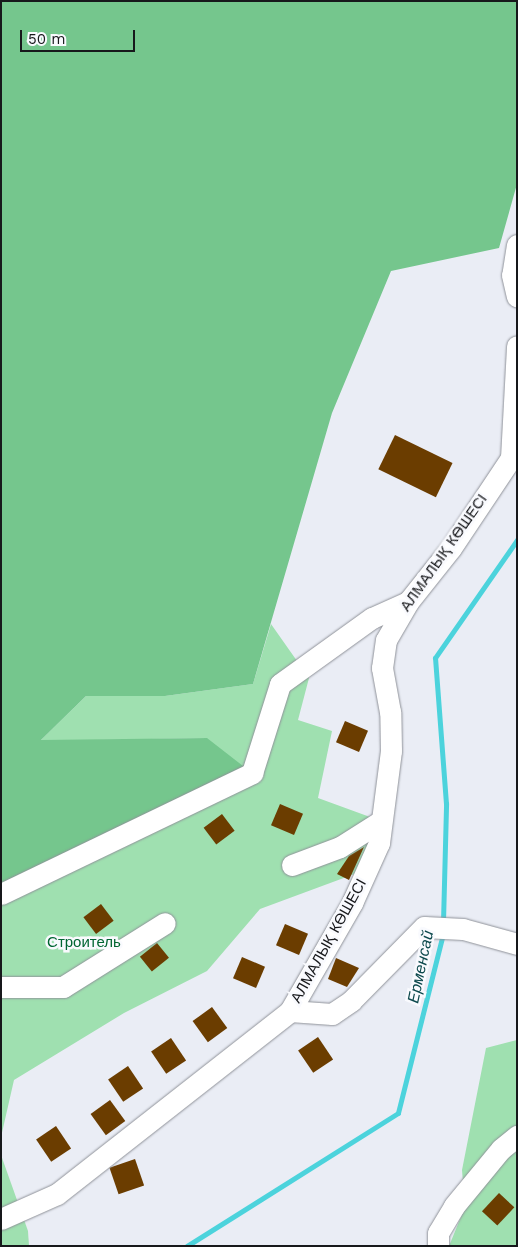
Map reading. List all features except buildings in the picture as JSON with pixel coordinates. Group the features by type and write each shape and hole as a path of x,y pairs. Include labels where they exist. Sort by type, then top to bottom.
{"street":[{"path":"517,245 512,276 517,296"},
{"name":"АЛМАЛЫҚ КӨШЕСІ","path":"1,1219 57,1194 290,1011 352,903 379,843 391,752 390,712 382,668 386,640 408,602 452,548 511,458 517,346"},
{"path":"1,894 252,773 280,684 372,618 408,602"},
{"path":"292,865 340,847 381,821"},
{"path":"1,987 63,988 165,923"},
{"path":"290,1011 332,1014 351,1002 424,928 431,926 463,929 517,944"},
{"path":"438,1246 438,1233 454,1206 501,1149 517,1136"}],"green space":[{"path":"1,1 517,1 517,184 499,248 391,271 332,413 253,684 165,696 86,696 41,740 207,738 252,773 1,894"},
{"name":"Строитель","path":"271,624 309,678 298,720 332,731 318,798 381,821 368,869 260,909 207,971 124,1013 14,1080 1,1137 1,894 206,738 40,741 86,696 165,696 253,684"},
{"path":"517,1040 517,1246 449,1246 465,1207 462,1170 486,1048"},
{"path":"1,1155 28,1231 29,1246 1,1246"}],"waterway":[{"name":"Ерменсай","path":"443,922 446,804 435,658 517,540"},
{"name":"Ерменсай","path":"187,1246 398,1113 443,934"}]}
